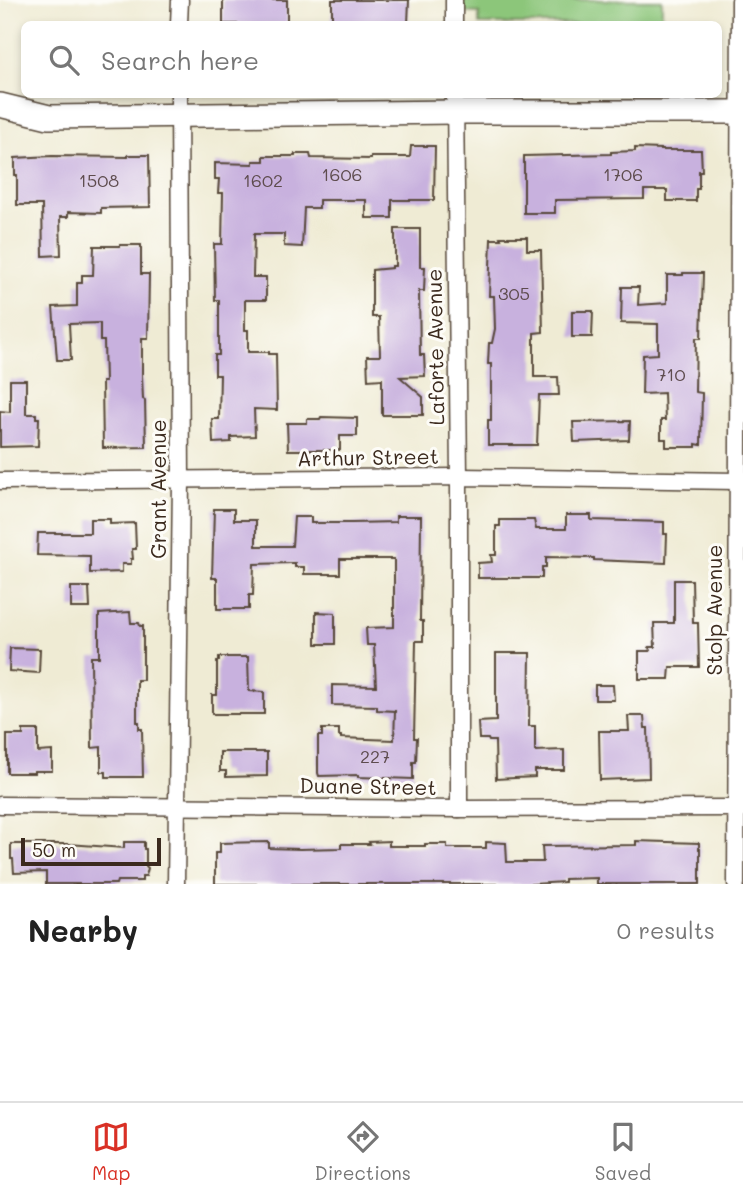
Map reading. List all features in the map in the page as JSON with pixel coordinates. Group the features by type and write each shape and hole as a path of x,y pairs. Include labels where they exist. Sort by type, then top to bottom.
{"main road":[{"path":"0,119 179,105 455,103 742,113"},
{"path":"0,105 49,117"}],"street":[{"path":"180,0 180,21"},
{"path":"454,0 454,21"},
{"name":"Stolp Avenue","path":"736,884 737,481 742,113 740,0"},
{"name":"Laforte Avenue","path":"455,103 459,808"},
{"name":"Grant Avenue","path":"176,884 181,481 179,105"},
{"name":"Arthur Street","path":"0,481 459,477 737,481"},
{"name":"Duane Street","path":"0,805 735,808"}],"green space":[{"path":"461,0 662,0 662,21 479,21 479,13 460,12"}],"building":[{"path":"223,0 287,0 287,21 223,21"},
{"path":"332,0 409,0 408,21 332,21"},
{"path":"411,146 435,146 434,200 392,200 392,218 366,218 366,200 319,200 319,208 304,208 302,247 284,246 284,234 254,234 253,277 266,277 266,300 245,300 245,330 248,330 248,352 276,354 277,410 254,409 255,436 231,437 231,442 213,443 212,419 219,419 220,375 215,375 215,355 219,355 219,300 215,300 214,244 222,244 223,193 218,193 219,179 215,179 215,163 253,164 253,161 264,161 264,156 295,154 310,154 311,158 410,157"},
{"path":"635,148 701,150 702,171 699,171 696,201 667,201 667,190 644,190 644,199 555,200 555,213 524,213 524,156 611,154 635,151"},
{"path":"149,155 150,207 101,208 101,213 68,212 68,217 60,217 61,255 43,256 42,205 17,205 15,158"},
{"path":"395,229 420,229 420,267 425,267 424,291 419,291 420,355 424,355 425,376 400,377 423,397 423,415 382,415 382,379 368,380 367,356 380,356 379,317 372,317 372,270 395,266"},
{"path":"500,237 527,237 527,250 541,250 543,332 534,333 534,377 558,377 559,395 539,395 537,445 488,445 488,420 491,420 489,343 492,343 495,329 494,296 489,296 491,239 501,239"},
{"path":"141,245 141,274 149,274 148,338 142,338 146,447 103,448 102,382 105,382 104,341 100,341 100,323 69,324 71,360 57,360 53,307 77,306 77,283 82,283 82,275 93,275 94,246"},
{"path":"703,273 701,338 696,338 695,392 702,393 701,445 666,447 666,439 661,439 661,420 665,420 664,393 642,394 643,355 658,354 658,324 621,323 622,287 639,287 638,305 667,303 667,275"},
{"path":"572,311 593,311 592,337 572,337"},
{"path":"10,380 26,380 26,414 36,414 36,418 39,418 38,446 0,447 0,411 10,412"},
{"path":"357,418 357,436 340,436 340,450 288,450 287,423 307,423 307,419"},
{"path":"630,421 629,440 574,442 573,422"},
{"path":"214,509 234,509 234,520 256,520 256,546 292,546 294,517 311,517 311,523 352,523 396,522 396,516 421,516 420,621 423,621 423,641 416,641 414,738 417,738 413,779 358,775 319,776 318,773 318,736 322,736 322,729 339,729 341,738 394,740 395,711 377,710 377,706 332,705 332,685 376,686 374,645 367,645 366,628 394,627 394,559 340,559 340,574 304,574 304,567 295,567 295,563 254,564 253,595 249,595 249,609 217,609 217,578 212,578"},
{"path":"566,515 591,515 591,520 664,522 664,534 667,534 666,563 546,557 542,578 478,578 478,563 492,562 491,555 496,555 496,526 500,526 500,520 534,520 536,529 566,529"},
{"path":"90,519 110,519 110,524 135,523 136,549 132,549 131,564 122,564 122,572 90,573 90,556 37,555 38,533 90,533"},
{"path":"674,580 692,580 693,623 698,623 699,667 670,667 669,679 639,679 639,651 650,651 649,647 655,647 654,623 674,623"},
{"path":"71,587 89,587 90,608 71,608"},
{"path":"130,612 131,623 143,626 143,680 137,680 137,722 139,729 142,729 143,777 106,777 106,772 101,772 101,747 92,748 91,657 99,657 99,614"},
{"path":"316,612 335,613 335,644 316,644"},
{"path":"10,648 40,649 39,673 9,671"},
{"path":"496,653 530,653 529,726 535,726 535,751 564,750 564,770 535,770 535,777 496,779 495,741 479,739 478,722 496,721"},
{"path":"219,657 248,657 249,691 264,692 264,714 212,714 212,695 217,695"},
{"path":"595,685 613,685 614,700 595,700"},
{"path":"628,716 644,716 645,728 648,728 649,778 600,780 599,731 629,731"},
{"path":"23,730 38,730 38,752 52,751 52,771 7,773 7,735 23,735"},
{"path":"220,752 267,752 267,776 226,777 226,771 220,771"},
{"path":"389,841 389,846 447,844 447,848 486,848 486,842 506,843 507,862 543,862 542,846 636,845 636,841 699,843 700,884 597,884 597,878 532,884 215,884 215,853 220,853 220,843 269,842 269,848 300,849 341,848 341,844"},
{"path":"124,842 144,842 148,868 142,881 117,881 116,884 46,884 46,872 14,873 11,844 124,848"}]}
